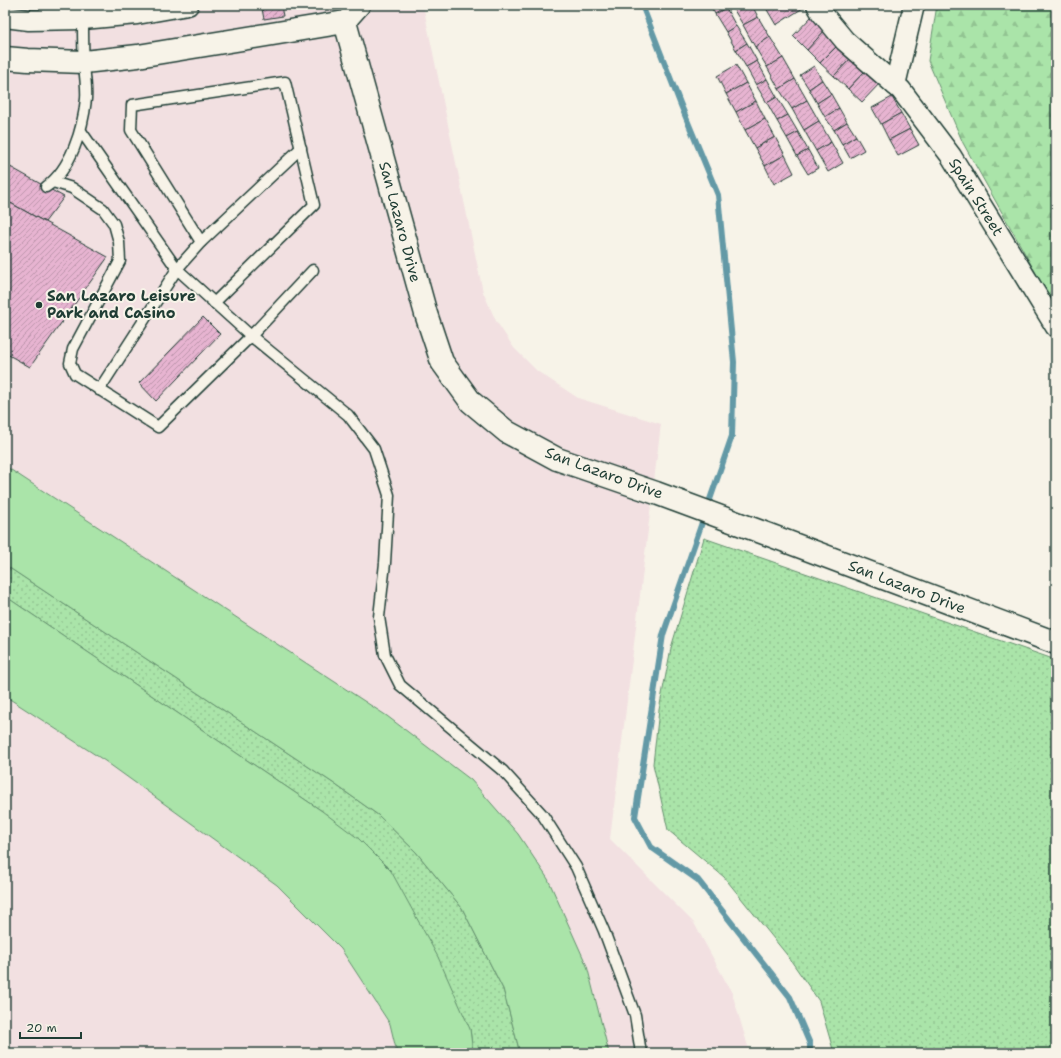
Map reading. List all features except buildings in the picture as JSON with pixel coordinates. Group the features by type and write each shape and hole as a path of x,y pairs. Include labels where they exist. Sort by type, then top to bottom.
{"street":[{"path":"5,17 29,20 83,19 137,14 188,5"},
{"path":"5,58 84,62 138,56 343,14 360,5"},
{"name":"Spain Street","path":"817,5 845,41 901,90 951,156 1056,327"},
{"path":"890,80 914,5"},
{"name":"San Lazaro Drive","path":"343,14 426,314 442,362 471,402 507,432 556,459 656,493 1056,643"}],"lane":[{"path":"83,19 86,98 81,131 70,158 50,184 72,188 103,209 114,224 119,242 120,261 73,349 70,363 75,374 158,427 251,336 313,270"},
{"path":"201,242 131,130 132,105 285,82 314,205 214,303"},
{"path":"81,131 177,269 251,336 348,415 374,449 389,495 385,563 379,617 385,655 400,685 503,771 542,814 576,867 604,931 635,1015 641,1053"},
{"path":"99,390 177,269 201,242 301,148"}],"shaded area":[{"path":"5,5 423,5 483,292 496,321 514,348 537,371 578,398 661,424 610,839 694,923 732,993 750,1053 5,1053"}],"green space":[{"path":"937,5 1056,5 1056,309 963,143 928,61"},
{"path":"5,466 387,716 471,780 518,834 548,879 587,966 609,1053 520,1053 503,989 462,908 416,852 378,815 333,783 5,565"},
{"path":"704,538 1056,660 1056,1053 834,1053 819,1001 787,955 724,877 668,830 653,764 659,710 671,648"},
{"path":"5,565 333,783 378,815 416,852 462,908 503,989 520,1053 473,1053 470,1029 322,811 5,596"},
{"path":"5,596 322,811 359,839 391,871 438,957 470,1029 473,1053 397,1053 390,1024 341,949 277,885 105,761 5,696"}],"waterway":[{"path":"642,5 718,195 734,362 732,436 663,635 635,817 651,847 698,880 790,997 810,1044 810,1053"}],"place":[{"name":"San Lazaro Leisure Park and Casino","path":"39,305"}]}
